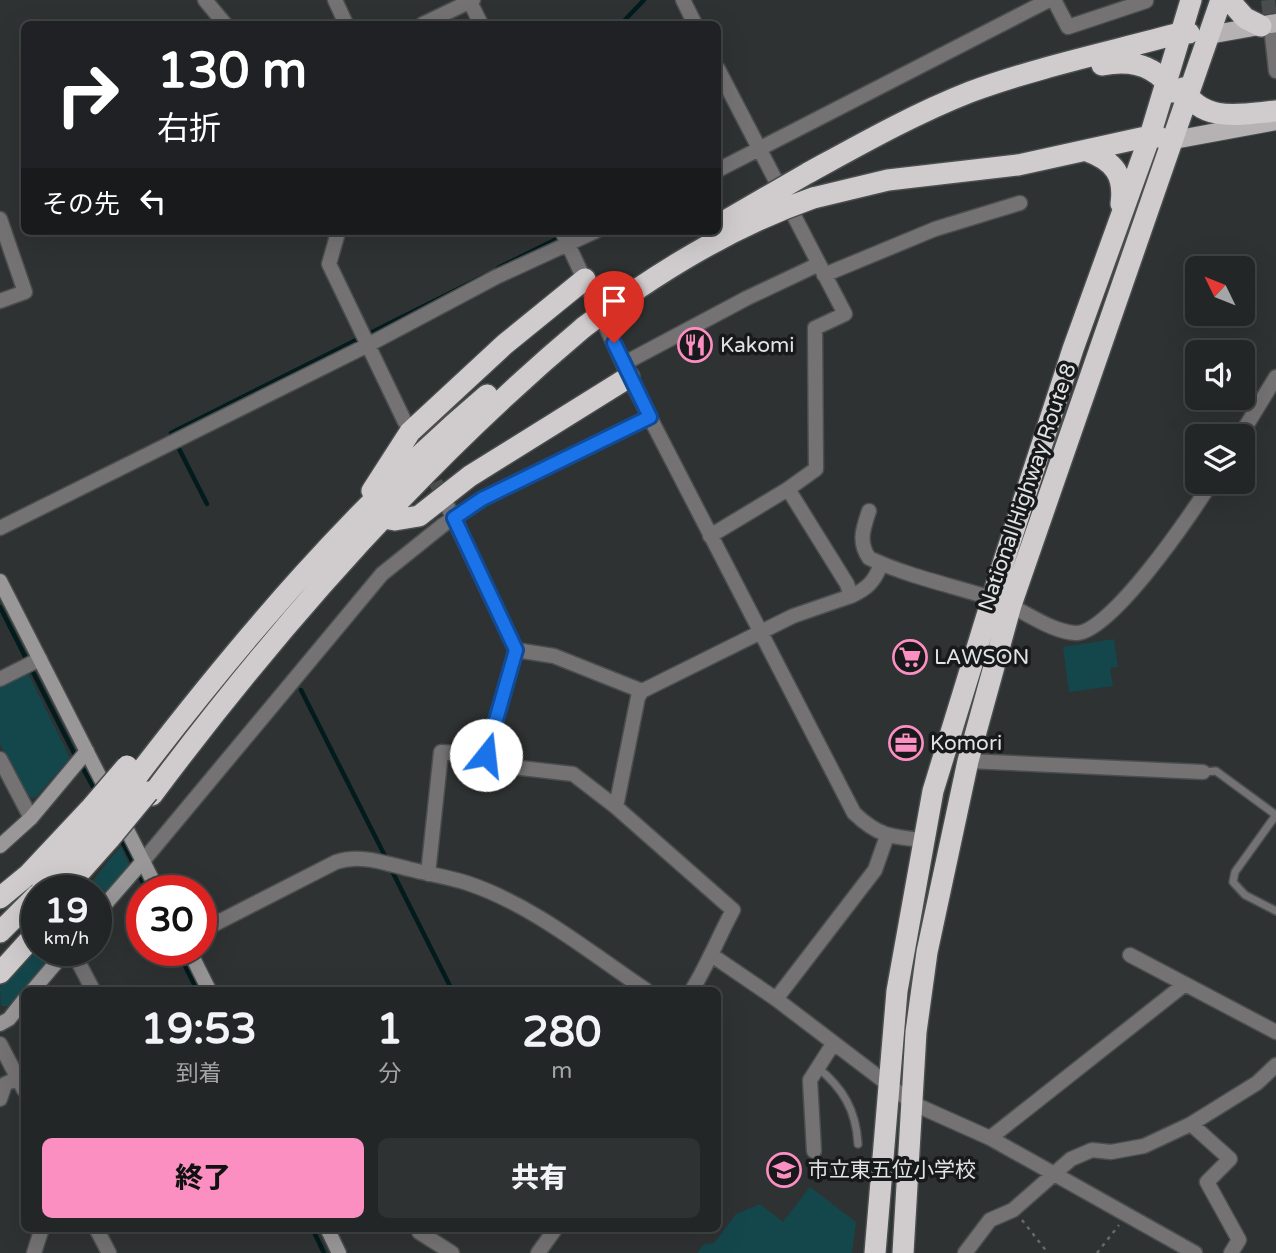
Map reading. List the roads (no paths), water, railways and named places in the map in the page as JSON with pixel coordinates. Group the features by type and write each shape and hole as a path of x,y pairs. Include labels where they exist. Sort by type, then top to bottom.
{"highway":[{"name":"National Highway Route 8","path":"903,1253 914,1104 916,1032 927,952 1002,601 1073,349 1150,135 1191,0"},
{"name":"National Highway Route 8","path":"875,1253 897,991 923,840 944,751 1176,134 1221,0"},
{"path":"1229,0 1245,18 1270,28"},
{"path":"721,223 917,115 1023,74 1179,37 1209,35"},
{"path":"1179,37 1178,79 1188,98 1198,107 1219,115 1276,111"},
{"path":"57,875 104,828 141,782 190,744 284,627 384,518 581,324 726,236 813,198 888,180 1018,165 1150,135 1176,134 1175,96 1166,80 1149,68 1119,61 1023,74"},
{"path":"1087,151 1105,158 1117,169 1123,187 1117,227"},
{"path":"73,875 104,828 141,782 209,684 317,557 465,414 641,274 702,235"},
{"path":"344,530 410,432 505,344 585,279"},
{"path":"384,518 395,520 419,516 470,476 626,371"},
{"path":"80,875 104,828"},
{"path":"0,898 29,874 104,828"},
{"path":"0,932 21,911"},
{"path":"0,953 21,933"},
{"path":"0,973 21,950"}],"main road":[{"path":"1209,35 1270,28"},
{"path":"1176,134 1276,121"}],"street":[{"path":"205,0 222,21"},
{"path":"335,0 345,21"},
{"path":"429,21 471,0 480,21"},
{"path":"682,0 693,21"},
{"path":"721,168 1051,0 1068,27 1146,1"},
{"path":"1270,28 1276,71"},
{"path":"710,536 816,469 816,328 845,314 721,75"},
{"path":"626,371 747,298 935,229 1020,203"},
{"path":"0,219 25,292 0,301"},
{"path":"337,235 329,264 405,422"},
{"path":"0,528 169,445 364,338 496,277 565,239 626,371 854,813 871,829 887,836 923,840"},
{"path":"1250,424 1271,400 1276,377"},
{"path":"112,896 350,609 382,574 451,511 482,499 650,417"},
{"path":"788,489 847,584 851,596"},
{"path":"869,511 863,529 862,547 869,558 1002,601 1058,629 1078,634 1098,626 1156,562 1203,494"},
{"path":"451,511 516,650 486,755"},
{"path":"516,650 554,656 642,691 793,616 865,590 876,578 881,564"},
{"path":"0,581 150,875"},
{"path":"0,679 40,659"},
{"path":"616,807 642,691"},
{"path":"0,846 31,818 87,751"},
{"path":"428,874 441,752 486,755 504,766 573,774 616,807 733,910 713,948 713,956 694,987"},
{"path":"0,759 31,818"},
{"path":"968,761 1203,772"},
{"path":"776,999 875,870 887,836"},
{"path":"217,923 336,862 351,857 373,860 466,883 532,913 642,987"},
{"path":"1130,955 1276,1032"},
{"path":"713,956 776,999 914,1104 990,1138 1195,1253"},
{"path":"36,987 55,966"},
{"path":"79,966 91,987"},
{"path":"197,966 208,987"},
{"path":"990,1138 1185,984"},
{"path":"0,1024 9,1019 21,1004"},
{"path":"0,1044 21,1084 5,1084 0,1099"},
{"path":"814,1151 810,1080 833,1044"},
{"path":"965,1253 990,1220 1013,1210 1071,1159 1092,1150 1111,1152 1144,1146 1191,1124 1257,1083 1276,1065"},
{"path":"1191,1124 1230,1159 1207,1182 1239,1240 1231,1253"},
{"path":"34,1253 40,1232"},
{"path":"98,1232 108,1253"},
{"path":"329,1232 339,1253"},
{"path":"419,1232 452,1253"},
{"path":"541,1252 554,1232"}],"lane":[{"path":"1203,772 1216,771 1276,815 1235,872 1233,882 1245,895 1276,911"},
{"path":"817,1066 841,1089 851,1106 857,1123 858,1143"}],"waterway":[{"path":"624,21 644,0"},
{"path":"498,268 565,235"},
{"path":"207,504 171,433 484,276"},
{"path":"0,607 76,757"},
{"path":"301,690 386,858"},
{"path":"81,765 97,794"},
{"path":"119,835 134,865"},
{"path":"391,869 450,987"},
{"path":"185,966 196,987"},
{"path":"314,1232 324,1253"}],"tunnel":[{"path":"1268,0 1272,34"},
{"path":"407,426 447,505"}],"place":[{"name":"Kakomi","path":"695,345"},
{"name":"LAWSON","path":"910,657"},
{"name":"Komori","path":"906,743"},
{"name":"市立東五位小学校","path":"784,1170"}]}
